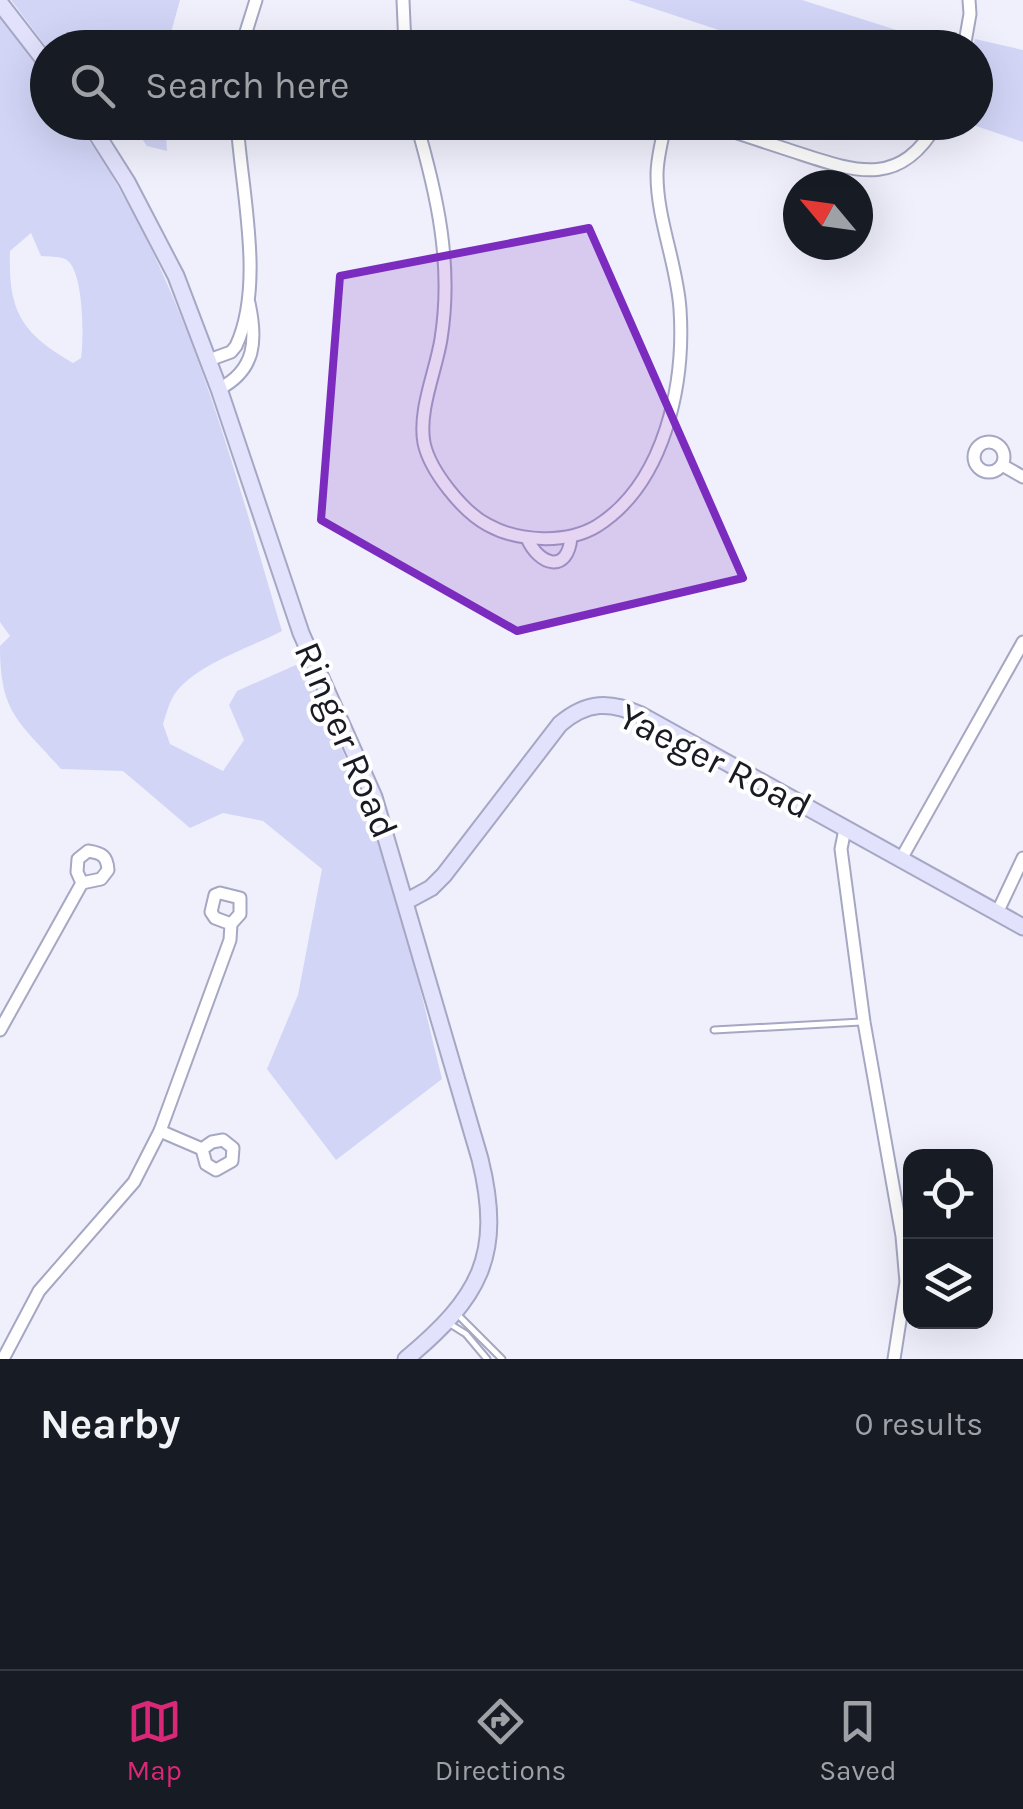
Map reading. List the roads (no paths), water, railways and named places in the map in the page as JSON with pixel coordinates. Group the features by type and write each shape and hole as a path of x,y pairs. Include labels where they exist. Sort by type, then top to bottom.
{"street":[{"path":"247,30 256,0"},
{"path":"403,0 404,30"},
{"path":"967,30 969,0"},
{"path":"0,3 30,42"},
{"name":"Ringer Road","path":"101,140 162,245 219,389 289,602 374,797 407,900 484,1177 488,1239 475,1288 451,1318 406,1359"},
{"path":"219,389 243,372 253,351 238,140"},
{"path":"421,140 436,198 446,275 441,338 426,402 424,444 448,491 464,508 488,526 527,538 571,537 614,514 641,483 674,400 680,307 657,176 663,140"},
{"path":"759,140 866,171 912,158 928,140"},
{"path":"208,360 231,352 236,346 248,298"},
{"path":"1002,465 1023,477"},
{"path":"527,538 533,552 543,561 554,563 563,558 571,537"},
{"path":"900,859 1023,642"},
{"name":"Yaeger Road","path":"407,900 444,875 560,724 584,708 612,704 641,716 1023,927"},
{"path":"845,828 841,849 864,1022 902,1236 906,1282 894,1359"},
{"path":"997,912 1023,858"},
{"path":"0,1030 82,883"},
{"path":"4,1359 39,1291 134,1182 160,1131 230,940 231,924"},
{"path":"160,1131 202,1149"}],"lane":[{"path":"714,1030 864,1022"},
{"path":"451,1318 487,1359"},
{"path":"451,1318 502,1359"}]}
